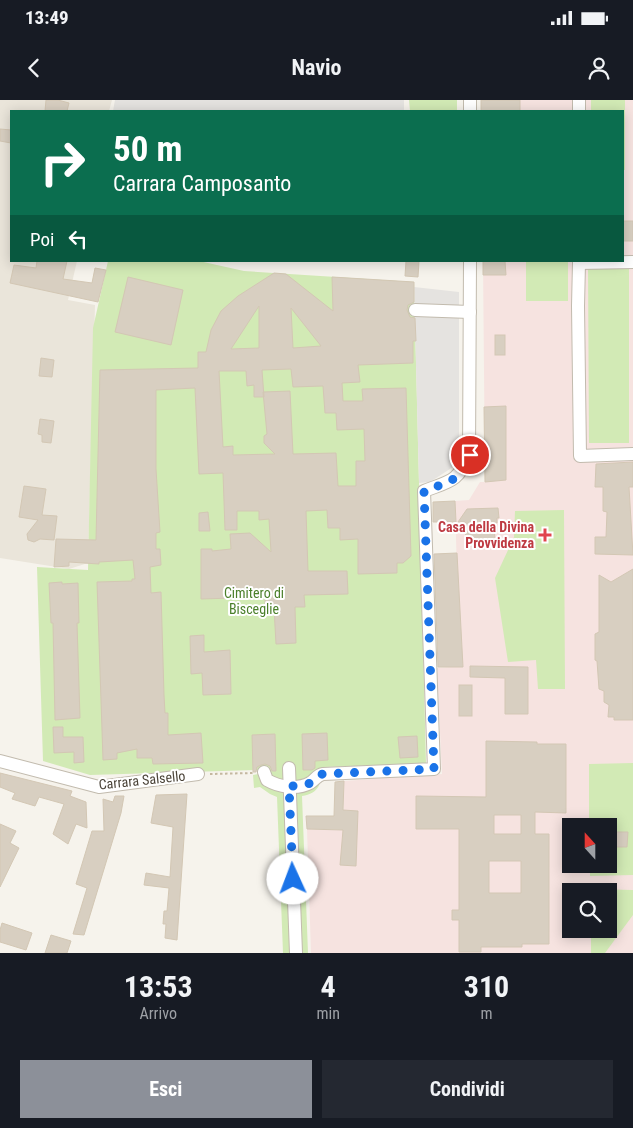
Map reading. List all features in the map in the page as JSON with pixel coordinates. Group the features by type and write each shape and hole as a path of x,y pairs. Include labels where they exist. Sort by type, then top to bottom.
{"lane":[{"path":"261,772 266,780 275,785 289,786 305,785 312,782 319,774 434,769 424,491 452,481 463,471 470,455 470,262"},
{"path":"633,262 579,262 578,306 580,456 633,454"},
{"path":"415,310 470,312"},
{"name":"Carrara Salsello","path":"0,761 99,787 198,774"},
{"path":"289,768 296,953"}],"path":[{"path":"198,774 261,772"}],"shaded area":[{"path":"0,100 112,100 109,110 10,110 10,262 77,262 68,300 95,305 88,563 69,569 0,558"},
{"path":"115,100 404,100 404,110 113,110"},
{"name":"Casa della Divina Provvidenza","path":"481,100 633,100 633,953 311,953 307,829 343,830 344,781 442,774 437,668 463,666 457,574 455,501 469,500 480,482 485,482 483,262 624,262 624,110 481,110"},
{"path":"414,287 459,292 459,463 430,482 419,483"}],"green space":[{"path":"409,100 457,100 457,110 410,110"},
{"path":"591,100 625,100 625,170 624,110 591,110"},
{"name":"Cimitero di Bisceglie","path":"108,262 204,262 244,271 414,282 426,764 323,767 322,778 316,790 302,796 308,953 283,953 277,797 260,787 254,788 253,775 259,774 259,770 90,775 43,761 37,567 88,570 93,328"},
{"path":"526,262 568,262 568,301 526,301"},
{"path":"588,267 629,267 629,443 589,443"},
{"path":"564,510 565,689 538,689 536,660 508,662 495,578 514,537 515,511"},
{"path":"633,763 633,875 590,876 590,873 618,872 618,818 589,818 589,764"},
{"path":"617,890 633,890 633,915 617,937"},
{"path":"591,938 616,938 605,953 591,953"}],"building":[{"path":"46,100 58,100 69,103 67,110 45,110"},
{"path":"481,100 520,100 520,110 481,110"},
{"path":"0,129 10,130 10,143 0,141"},
{"path":"624,221 633,221 633,241 624,241"},
{"path":"37,262 67,262 63,279 92,283 95,268 106,270 98,302 10,283 14,265 36,268"},
{"path":"406,262 419,262 418,277 405,276"},
{"path":"483,262 505,262 506,275 483,275"},
{"path":"274,273 286,274 333,311 332,277 414,282 414,302 408,305 407,310 410,317 415,318 416,341 413,341 413,363 358,365 360,382 342,383 343,401 363,401 362,389 406,388 411,556 403,563 397,563 397,573 358,574 358,539 340,540 340,528 328,528 327,510 306,511 308,571 347,571 348,594 304,595 305,607 295,607 296,643 276,644 274,608 265,609 265,597 201,599 201,549 212,549 212,551 231,549 230,534 250,533 271,552 269,519 259,520 259,511 237,511 237,530 225,530 223,473 199,474 195,388 156,390 156,469 160,532 156,533 156,549 160,549 161,565 150,567 151,593 161,592 165,713 168,713 168,735 201,733 203,763 153,764 152,758 137,758 137,749 117,753 117,759 103,760 97,582 132,581 132,579 135,579 133,560 99,562 99,564 69,562 69,566 54,567 56,539 96,540 100,370 198,368 198,352 206,352 211,330 221,311 238,296","holes":["259,306 259,348 231,349","291,308 321,346 293,348","291,369 293,387 323,386 325,413 336,413 337,430 364,429 365,461 356,461 356,486 338,486 336,453 293,454 290,391 264,392 262,370","219,371 246,371 247,386 254,385 254,397 263,397 267,434 264,436 264,443 275,454 233,455 233,446 223,447"]},
{"path":"128,277 183,290 171,345 115,332"},
{"path":"495,335 505,335 505,355 495,355"},
{"path":"41,358 54,360 52,377 39,376"},
{"path":"506,406 506,480 485,482 484,407"},
{"path":"40,419 54,421 51,443 42,442 42,435 38,434"},
{"path":"633,462 633,487 629,487 633,555 595,554 595,537 606,537 607,512 603,511 603,487 595,487 596,464"},
{"path":"24,486 46,489 42,515 57,516 54,540 40,539 34,542 28,540 27,534 38,520 19,517"},
{"path":"455,501 456,522 433,522 433,502"},
{"path":"498,508 499,518 497,518 497,523 494,523 495,541 466,542 465,522 458,522 467,509"},
{"path":"208,512 210,531 199,531 199,513"},
{"path":"457,553 463,667 438,667 434,554"},
{"path":"633,569 633,720 614,720 614,717 608,717 609,705 604,702 604,691 599,689 597,661 595,660 595,634 599,632 599,575 611,582"},
{"path":"62,582 62,584 78,583 79,623 77,623 80,718 55,720 53,623 51,623 49,583"},
{"path":"204,635 204,652 230,650 231,694 203,695 202,673 191,674 190,636"},
{"path":"470,666 528,667 528,714 505,714 505,678 470,677"},
{"path":"459,685 472,685 472,716 459,716"},
{"path":"53,727 63,727 63,737 83,737 84,762 74,763 74,752 54,753"},
{"path":"327,733 328,760 315,761 315,768 303,770 302,734"},
{"path":"275,734 276,771 272,771 270,766 265,764 257,767 256,772 253,772 252,735"},
{"path":"417,736 418,757 400,758 398,737"},
{"path":"486,741 566,744 566,813 535,812 535,834 549,834 549,944 522,944 522,947 481,947 481,952 459,952 459,920 452,920 452,910 459,910 459,829 416,829 416,796 486,797","holes":["494,815 521,815 521,834 494,834","489,861 521,861 521,893 489,893"]},
{"path":"0,773 72,791 70,796 86,802 87,828 76,824 68,844 53,834 64,804 39,797 35,806 12,799 15,793 0,787"},
{"path":"344,781 343,810 358,811 356,866 340,865 343,830 307,829 306,816 334,816 335,782"},
{"path":"187,794 177,940 165,938 166,924 163,924 164,911 167,911 169,888 144,885 146,873 170,877 173,827 151,823 156,795"},
{"path":"115,796 124,796 121,813 84,935 73,934 87,888 76,884 92,831 104,831 103,799 113,802"},
{"path":"0,824 16,831 10,843 19,848 0,887"},
{"path":"618,832 628,832 627,847 618,847"},
{"path":"2,923 32,933 26,950 0,942"},
{"path":"51,935 71,941 67,953 45,953"}],"place":[{"name":"Casa della Divina Provvidenza","path":"545,535"}],"route":[{"path":"293,879 289,786 305,785 312,782 319,774 434,769 424,491 452,481 463,471 470,455"}]}
